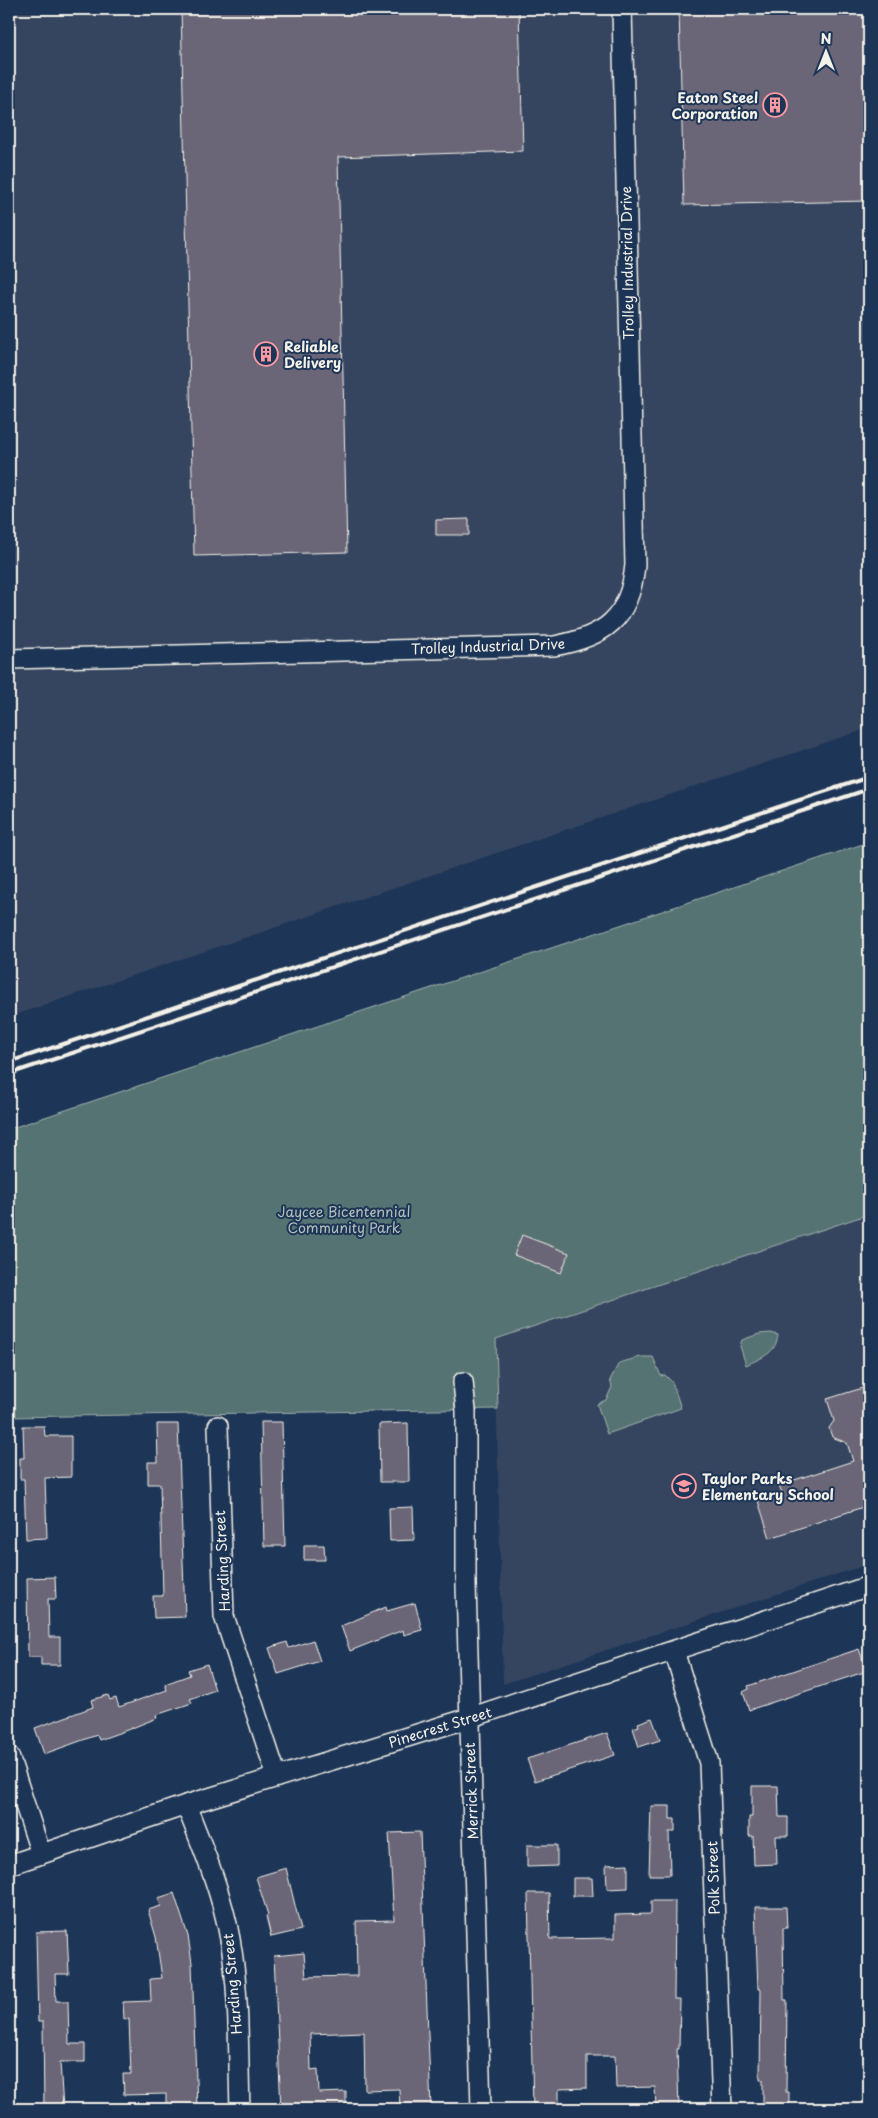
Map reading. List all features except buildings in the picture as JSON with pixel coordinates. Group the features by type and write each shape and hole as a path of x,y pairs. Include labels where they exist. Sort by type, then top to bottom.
{"street":[{"name":"Trolley Industrial Drive","path":"9,659 554,646 580,641 611,625 620,612 634,579 635,565 622,9"},
{"name":"Merrick Street","path":"463,1382 466,1411 466,1584 469,1718 481,2109"},
{"name":"Harding Street","path":"218,1426 224,1616 277,1777"},
{"name":"Pinecrest Street","path":"9,1865 186,1805 469,1718 869,1586"},
{"name":"Polk Street","path":"674,1651 709,1763 722,2109"},
{"path":"9,1756 41,1854"},
{"name":"Harding Street","path":"186,1805 200,1839 230,1937 236,1994 240,2109"}],"shaded area":[{"path":"9,9 869,9 869,728 9,1017"},
{"name":"Taylor Parks Elementary School","path":"869,1214 869,1564 503,1684 495,1339"}],"green space":[{"name":"Jaycee Bicentennial Community Park","path":"869,842 869,1214 496,1339 498,1409 9,1417 9,1129"},
{"path":"771,1333 778,1335 771,1351 767,1355 746,1365 740,1346 742,1340 759,1334"},
{"path":"640,1357 653,1357 661,1376 665,1375 672,1382 681,1408 607,1434 597,1404 606,1400 612,1387 610,1380 619,1363"}],"railway":[{"path":"9,1062 869,777"},
{"path":"9,1074 869,789"}],"place":[{"name":"Eaton Steel Corporation","path":"775,105"},
{"name":"Reliable Delivery","path":"266,354"},
{"name":"Taylor Parks Elementary School","path":"684,1486"}]}
